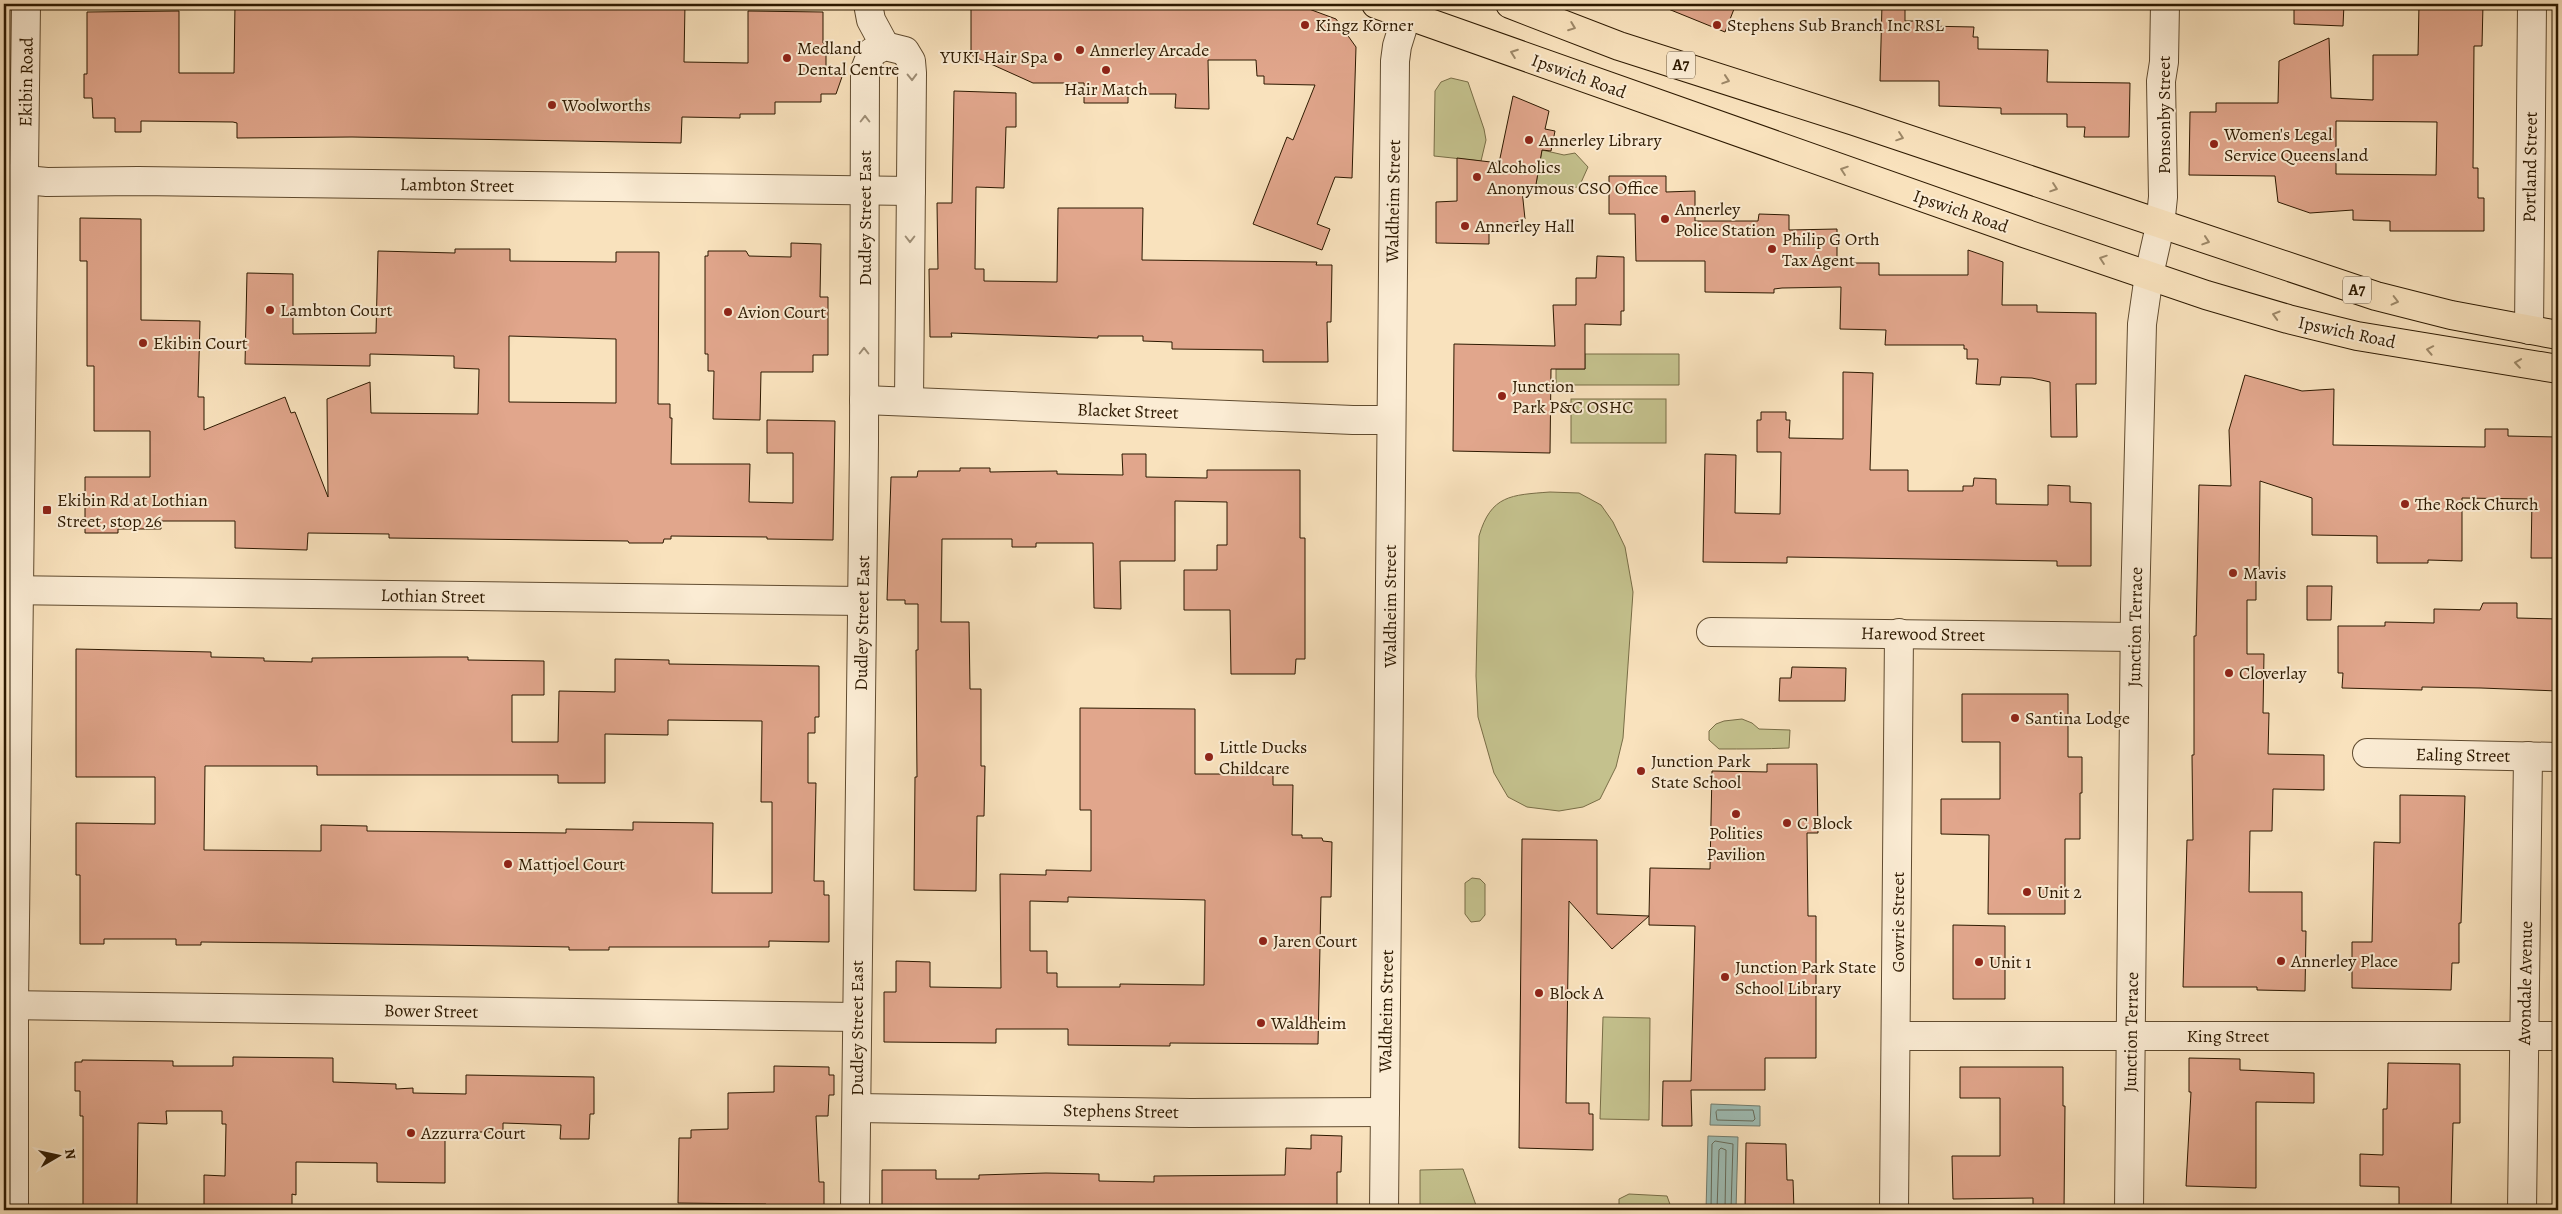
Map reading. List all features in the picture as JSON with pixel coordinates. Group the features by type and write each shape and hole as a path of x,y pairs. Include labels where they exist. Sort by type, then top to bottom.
{"highway":[{"name":"Ipswich Road","path":"1376,4 1408,9 2024,233 2261,311 2348,334 2439,351 2558,369"},
{"name":"A7","path":"1510,4 1619,46 1854,121 2160,226 2376,296 2451,315 2558,335"}],"street":[{"name":"Ekibin Road","path":"14,1210 9,1005 14,179 26,4"},
{"path":"868,4 871,20 885,46 900,48 905,51 911,61 909,401"},
{"name":"Ponsonby Street","path":"2160,226 2163,185 2160,81 2164,62 2164,4"},
{"name":"Portland Street","path":"2529,330 2532,4"},
{"name":"Waldheim Street","path":"1384,1210 1395,61 1408,9"},
{"name":"Dudley Street East","path":"856,1210 864,400 865,70 872,52 885,46"},
{"name":"Lambton Street","path":"14,179 910,191"},
{"name":"Junction Terrace","path":"2129,1210 2135,636 2142,324 2149,275 2160,226"},
{"name":"Blacket Street","path":"864,400 1391,420"},
{"name":"Lothian Street","path":"11,590 862,601"},
{"name":"Harewood Street","path":"1711,632 2135,636"},
{"name":"Gowrie Street","path":"1894,1210 1899,633"},
{"name":"Ealing Street","path":"2367,753 2558,757"},
{"name":"Avondale Avenue","path":"2522,1210 2528,756"},
{"name":"Bower Street","path":"9,1005 857,1017"},
{"name":"King Street","path":"1897,1036 2558,1036"},
{"name":"Stephens Street","path":"857,1108 1385,1112"}],"shaded area":[{"path":"1451,78 1468,82 1486,140 1481,161 1434,156 1435,91 1441,82"},
{"path":"1542,150 1564,155 1575,153 1588,167 1579,187 1535,190"},
{"path":"1585,354 1679,354 1679,385 1556,385 1556,369 1585,369"},
{"path":"1571,399 1666,399 1666,443 1571,443"},
{"path":"1550,492 1579,493 1601,505 1613,522 1625,547 1633,592 1623,738 1616,767 1600,799 1583,807 1559,811 1527,807 1508,797 1494,773 1478,717 1476,676 1479,536 1484,522 1496,505 1504,500 1524,494"},
{"path":"1742,719 1752,723 1759,729 1790,730 1789,748 1719,749 1709,740 1709,731 1716,724"},
{"path":"1472,878 1480,879 1485,884 1485,915 1480,921 1471,922 1465,914 1465,883"},
{"path":"1603,1017 1650,1018 1649,1120 1600,1119"},
{"path":"1463,1169 1477,1208 1618,1206 1618,1210 1420,1210 1420,1170"},
{"path":"1629,1194 1667,1196 1672,1210 1619,1210 1619,1199"}],"water":[{"path":"1711,1104 1760,1106 1760,1126 1710,1125"},
{"path":"1708,1136 1738,1137 1736,1210 1706,1210"}],"building":[{"path":"235,4 685,4 684,62 748,63 748,11 823,12 826,74 843,74 836,94 821,94 821,102 775,102 775,114 740,114 740,118 682,117 681,143 352,137 237,138 237,123 233,122 141,121 141,132 115,132 115,118 93,118 92,98 84,98 84,74 87,74 87,12 179,11 179,73 234,73"},
{"path":"971,4 1308,4 1309,9 1336,19 1356,47 1352,178 1335,177 1317,224 1330,229 1322,250 1253,224 1287,137 1293,140 1315,85 1264,84 1264,76 1257,76 1256,60 1208,60 1209,109 1175,108 1176,94 1128,94 1128,103 1084,103 1084,83 1033,83 971,55"},
{"name":"Stephens Sub Branch Inc RSL","path":"1656,4 1736,4 1725,32"},
{"path":"1882,4 1905,4 1905,21 1924,21 1924,26 1974,27 1973,37 1978,37 1978,49 2048,50 2047,82 2130,83 2129,137 2084,137 2085,127 2067,127 2067,114 2001,114 2001,108 1939,106 1939,81 1880,81"},
{"path":"2294,4 2344,4 2343,26 2294,24"},
{"path":"2419,4 2483,4 2482,46 2474,46 2473,168 2478,168 2478,198 2484,198 2484,231 2390,231 2390,221 2353,220 2353,210 2310,213 2278,202 2275,176 2189,175 2190,112 2216,112 2216,103 2278,103 2279,61 2329,38 2331,98 2373,100 2373,55 2418,55","holes":["2336,121 2437,122 2436,175 2336,174"]},
{"path":"954,91 1016,93 1016,127 1006,127 1004,188 976,187 975,269 984,269 984,281 1057,282 1058,208 1143,208 1142,260 1317,262 1316,265 1332,265 1331,322 1327,322 1328,362 1263,362 1263,350 1172,349 1172,342 1143,341 1143,336 1098,336 1098,338 951,333 952,337 930,337 929,269 938,269 937,203 952,203"},
{"path":"1513,96 1549,111 1545,129 1555,131 1551,151 1542,150 1535,190 1522,190 1525,219 1489,231 1489,244 1436,243 1436,202 1457,201 1457,158 1499,163"},
{"path":"1609,176 1666,176 1666,192 1695,191 1695,221 1758,221 1759,214 1789,215 1789,230 1837,229 1837,263 1879,263 1879,275 1968,275 1968,250 2003,262 2002,305 2037,305 2037,312 2096,313 2096,384 2076,384 2077,437 2051,437 2050,382 2032,378 2001,377 2000,385 1976,384 1978,359 1967,359 1967,349 1964,349 1964,345 1885,345 1886,330 1840,329 1841,287 1782,288 1774,289 1774,293 1705,292 1705,261 1636,261 1635,214 1609,214"},
{"path":"80,218 141,219 141,320 200,321 198,397 204,397 204,430 285,397 291,413 295,412 328,497 327,399 370,382 371,413 478,414 479,369 454,368 454,356 370,354 370,366 245,364 247,273 293,274 293,334 376,333 378,251 455,253 455,249 510,249 510,261 616,262 616,252 659,252 658,404 670,404 670,418 672,418 671,464 750,464 749,502 793,503 793,453 767,453 767,420 835,421 833,540 671,536 671,539 664,539 663,543 629,543 628,541 389,538 389,534 308,533 307,550 235,548 235,521 161,521 161,529 118,529 118,533 85,533 85,477 150,477 150,431 94,431 94,366 87,366 87,261 80,261","holes":["509,336 616,339 616,403 509,402"]},
{"path":"791,243 821,244 820,297 828,297 828,355 813,355 813,372 761,372 760,420 713,419 714,371 708,371 708,354 705,354 705,256 708,256 708,251 746,251 749,256 791,257"},
{"name":"Junction Park P&C OSHC","path":"1597,256 1624,257 1624,311 1621,311 1621,325 1585,324 1585,369 1551,369 1550,453 1453,451 1454,344 1555,346 1553,305 1576,305 1576,278 1596,278"},
{"path":"1843,372 1873,373 1870,470 1908,470 1908,491 1963,491 1963,486 1973,486 1974,478 1996,479 1996,504 2048,505 2048,485 2070,486 2070,502 2091,503 2091,566 2057,566 2057,561 1787,557 1787,563 1703,562 1705,454 1736,455 1735,513 1780,514 1781,452 1757,452 1757,420 1761,420 1761,412 1786,412 1786,420 1790,420 1789,438 1843,439"},
{"path":"2245,375 2302,391 2334,389 2333,445 2485,447 2485,429 2508,429 2508,436 2557,437 2558,443 2558,558 2531,558 2532,499 2462,498 2462,561 2428,560 2428,563 2377,563 2377,536 2312,535 2312,498 2260,481 2259,578 2256,578 2256,600 2247,600 2247,654 2264,654 2263,713 2269,713 2268,754 2324,755 2324,790 2273,789 2272,831 2250,831 2249,892 2302,892 2302,931 2306,931 2305,991 2257,990 2257,987 2183,987 2187,840 2193,840 2194,636 2196,636 2199,485 2231,486 2229,430"},
{"path":"1122,454 1146,454 1146,477 1207,478 1207,470 1300,470 1300,538 1305,538 1305,659 1296,659 1295,674 1231,674 1230,610 1184,610 1184,570 1217,570 1217,545 1227,545 1227,502 1175,501 1175,561 1120,561 1121,609 1094,608 1093,543 1036,543 1036,547 1012,547 1012,539 942,539 941,622 969,622 970,689 981,689 981,766 985,766 984,816 977,816 976,891 914,890 918,604 905,604 905,600 887,600 891,477 917,477 918,471 960,471 960,468 990,468 990,472 1057,471 1057,474 1123,475"},
{"path":"2307,586 2332,586 2331,620 2307,620"},
{"path":"2483,603 2517,603 2517,618 2558,619 2558,691 2422,687 2422,690 2342,688 2343,673 2338,673 2338,626 2385,626 2385,622 2434,623 2434,609 2480,610"},
{"path":"76,649 211,652 211,657 264,658 264,661 312,662 312,658 468,657 468,660 544,661 544,695 512,695 512,742 558,742 559,691 615,692 615,659 669,660 669,664 819,666 819,717 815,717 815,733 808,733 808,783 816,783 814,881 824,881 824,895 829,895 829,942 769,941 769,947 609,947 609,950 569,950 569,947 302,943 201,942 201,945 176,945 176,939 104,939 104,944 80,944 80,875 76,875 76,823 155,824 155,777 76,777","holes":["668,720 762,721 761,802 772,802 772,893 712,893 713,823 633,822 633,830 566,829 566,833 367,831 367,826 321,825 321,851 204,850 205,766 317,766 317,775 558,775 558,783 605,783 605,734 668,735"]},
{"path":"1792,667 1846,668 1845,701 1779,701 1780,678 1791,678"},
{"path":"1962,694 2068,694 2068,757 2082,757 2082,793 2080,793 2080,839 2065,839 2065,914 1988,914 1989,835 1941,834 1941,799 2000,799 2000,742 1962,742"},
{"path":"1080,708 1195,709 1195,774 1273,774 1273,785 1293,785 1292,835 1302,835 1302,838 1322,838 1323,841 1332,842 1331,897 1321,897 1318,1044 1170,1043 1170,1046 1068,1045 1068,1029 996,1029 996,1043 884,1042 884,992 896,992 896,961 930,962 930,987 1001,988 1000,874 1046,875 1046,870 1091,871 1091,810 1080,810","holes":["1068,897 1205,900 1204,985 1120,984 1120,987 1057,987 1057,973 1047,973 1047,951 1030,951 1030,901 1068,902"]},
{"path":"1767,764 1817,764 1818,833 1807,833 1808,916 1816,916 1816,1058 1765,1058 1765,1090 1691,1090 1692,1126 1662,1126 1663,1081 1691,1081 1695,926 1649,925 1650,868 1710,869 1712,771 1767,772"},
{"path":"2400,795 2465,796 2459,963 2452,963 2451,990 2352,988 2352,942 2372,942 2374,842 2400,843"},
{"name":"Block A","path":"1522,839 1597,840 1597,914 1649,916 1612,949 1569,901 1566,1103 1589,1103 1589,1114 1593,1114 1593,1150 1519,1148"},
{"name":"Unit 1","path":"1953,925 2005,926 2005,999 1953,999"},
{"path":"233,1057 333,1058 333,1082 396,1084 396,1089 413,1088 413,1093 466,1094 466,1075 594,1077 594,1114 590,1114 589,1139 560,1139 561,1125 503,1123 503,1132 445,1132 445,1183 377,1182 377,1163 296,1162 296,1195 292,1194 292,1205 204,1206 204,1175 225,1176 226,1124 222,1124 222,1111 166,1111 167,1124 138,1123 137,1206 83,1205 83,1116 80,1116 80,1091 75,1091 75,1062 82,1062 82,1060 173,1061 173,1066 233,1066"},
{"path":"2189,1058 2240,1059 2240,1070 2314,1073 2314,1103 2256,1102 2256,1188 2186,1186 2191,1092 2189,1092"},
{"path":"2388,1063 2460,1064 2460,1123 2453,1123 2451,1210 2399,1210 2399,1187 2360,1186 2360,1154 2383,1155 2383,1109 2387,1109"},
{"path":"774,1066 829,1067 829,1075 834,1075 834,1095 829,1095 828,1116 816,1116 819,1182 824,1182 824,1209 766,1208 766,1204 678,1203 679,1138 691,1138 691,1130 728,1129 728,1093 774,1092"},
{"path":"1960,1067 2063,1067 2063,1106 2065,1106 2064,1210 2033,1210 2033,1198 1953,1199 1952,1156 2000,1156 2000,1098 1960,1098"},
{"path":"1311,1135 1342,1136 1341,1172 1337,1172 1337,1210 882,1210 882,1170 936,1170 936,1179 979,1179 979,1175 1046,1173 1099,1174 1099,1181 1154,1182 1154,1176 1285,1175 1286,1148 1311,1149"},
{"path":"1746,1143 1786,1144 1787,1180 1793,1180 1794,1210 1745,1210"}],"place":[{"name":"Kingz Korner","path":"1305,25"},
{"name":"Stephens Sub Branch Inc RSL","path":"1717,25"},
{"name":"Annerley Arcade","path":"1080,50"},
{"name":"YUKI Hair Spa","path":"1058,57"},
{"name":"Medland Dental Centre","path":"787,58"},
{"name":"Hair Match","path":"1106,70"},
{"name":"Woolworths","path":"552,105"},
{"name":"Annerley Library","path":"1529,140"},
{"name":"Women's Legal Service Queensland","path":"2214,144"},
{"name":"Alcoholics Anonymous CSO Office","path":"1477,177"},
{"name":"Annerley Police Station","path":"1665,219"},
{"name":"Annerley Hall","path":"1465,226"},
{"name":"Philip G Orth Tax Agent","path":"1772,249"},
{"name":"Lambton Court","path":"270,310"},
{"name":"Avion Court","path":"728,312"},
{"name":"Ekibin Court","path":"143,343"},
{"name":"Junction Park P&C OSHC","path":"1502,396"},
{"name":"The Rock Church","path":"2405,504"},
{"name":"Ekibin Rd at Lothian Street, stop 26","path":"47,510"},
{"name":"Mavis","path":"2233,573"},
{"name":"Cloverlay","path":"2229,673"},
{"name":"Santina Lodge","path":"2015,718"},
{"name":"Little Ducks Childcare","path":"1209,757"},
{"name":"Junction Park State School","path":"1641,771"},
{"name":"Polities Pavilion","path":"1736,814"},
{"name":"C Block","path":"1787,823"},
{"name":"Mattjoel Court","path":"508,864"},
{"name":"Unit 2","path":"2027,892"},
{"name":"Jaren Court","path":"1263,941"},
{"name":"Annerley Place","path":"2281,961"},
{"name":"Unit 1","path":"1979,962"},
{"name":"Junction Park State School Library","path":"1725,977"},
{"name":"Block A","path":"1539,993"},
{"name":"Waldheim","path":"1261,1023"},
{"name":"Azzurra Court","path":"411,1133"}]}
